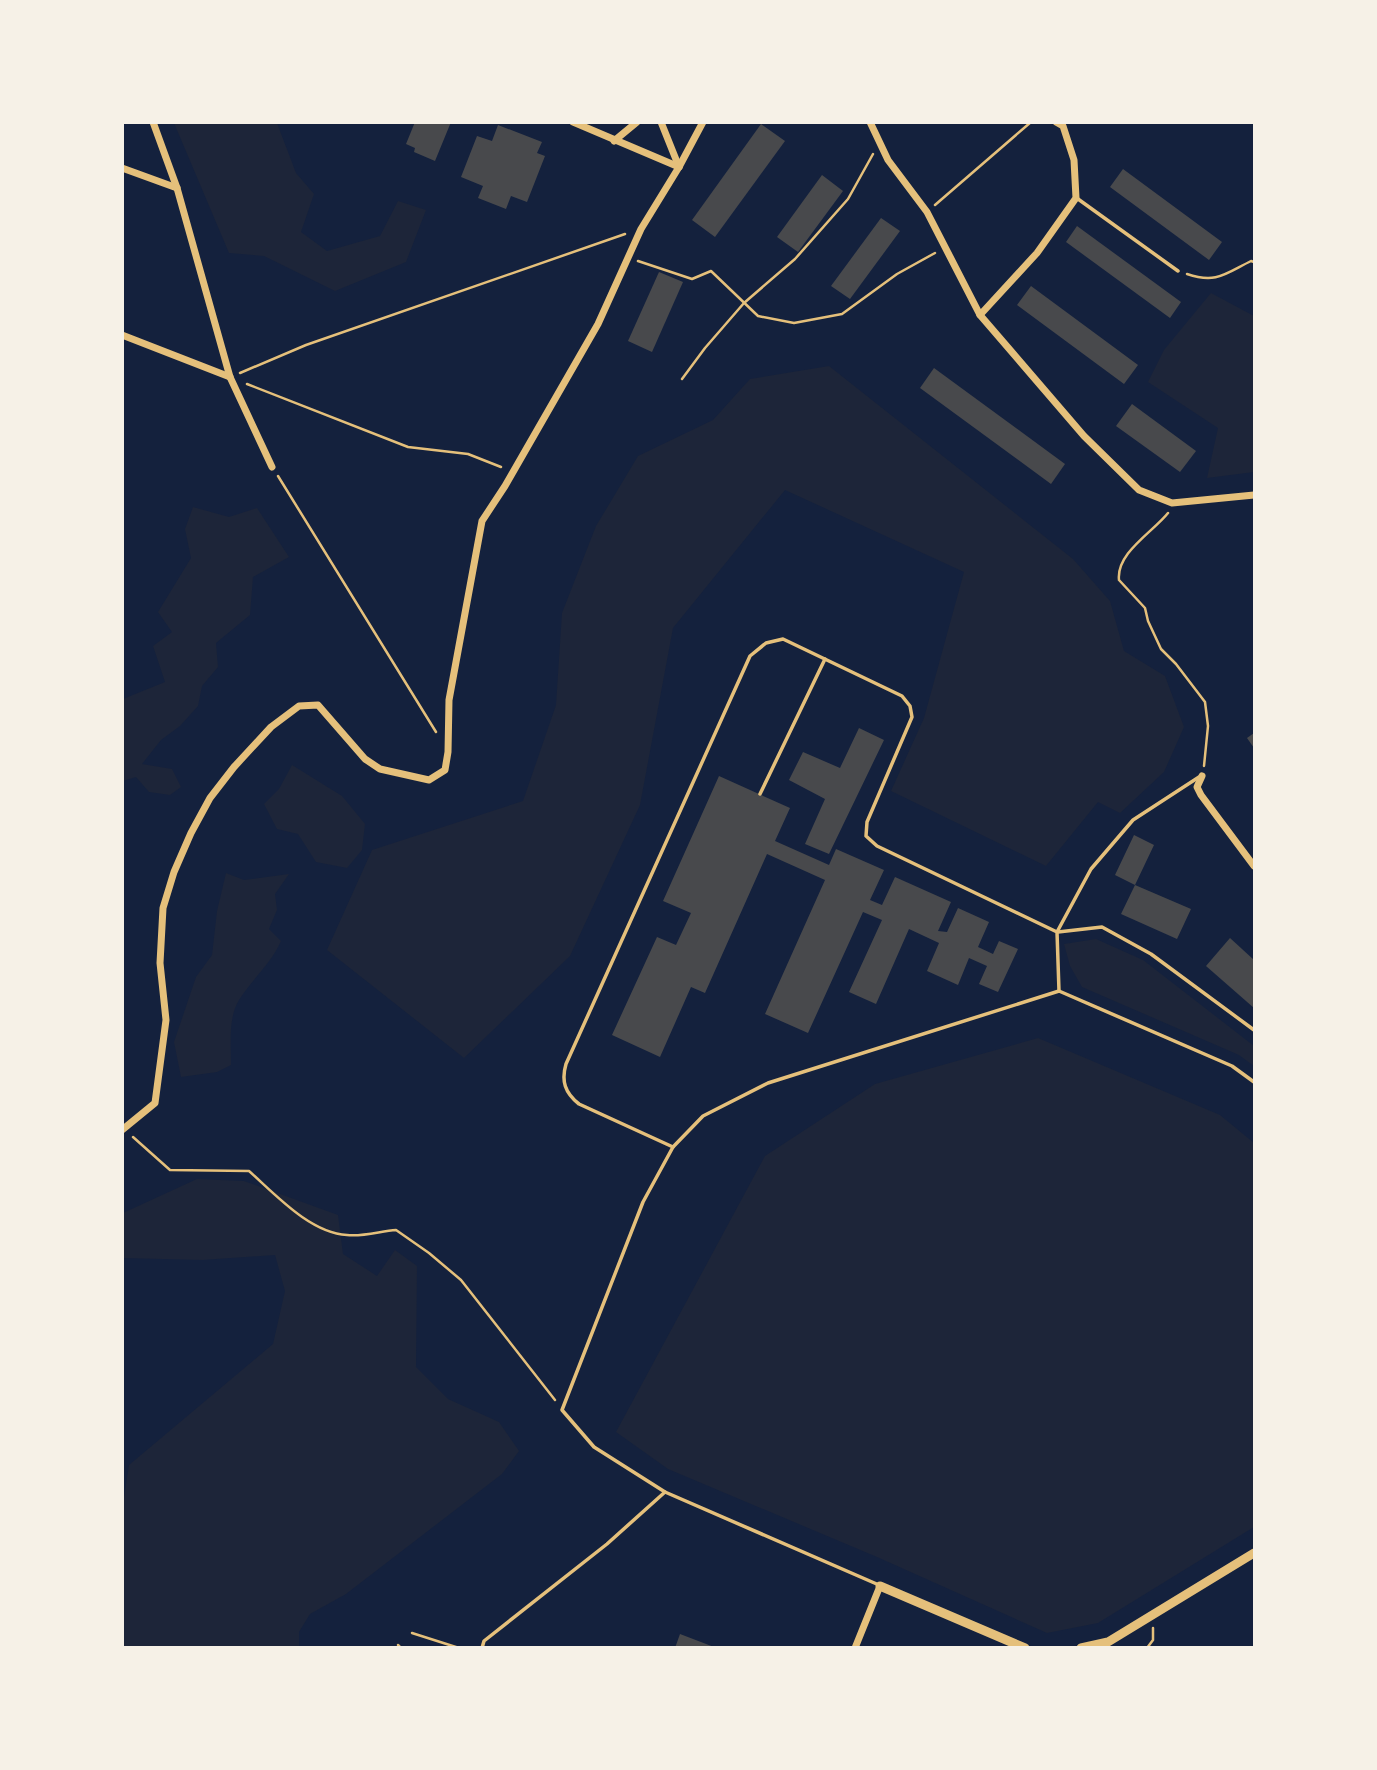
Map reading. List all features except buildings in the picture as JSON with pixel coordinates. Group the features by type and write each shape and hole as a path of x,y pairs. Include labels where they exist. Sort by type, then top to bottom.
{"street":[{"path":"153,122 177,188 230,377 272,467"},
{"path":"573,122 679,167"},
{"path":"614,141 637,122"},
{"path":"661,122 679,167"},
{"path":"124,1130 155,1104 166,1020 160,963 163,908 174,872 191,833 211,798 234,767 271,727 299,706 318,705 365,760 380,769 429,780 445,770 449,700 482,521 598,324 641,229 703,122"},
{"path":"870,122 888,160 927,212 980,315 1084,436 1139,490 1172,503 1255,495"},
{"path":"980,315 1037,253 1076,198 1074,160 1063,125 1056,122"},
{"path":"122,168 177,188"},
{"path":"122,335 230,377"},
{"path":"1202,776 1197,787 1201,795 1255,866"},
{"path":"1081,1647 1108,1642 1255,1553"},
{"path":"855,1647 880,1586 1026,1647"}],"lane":[{"path":"1076,198 1178,271"},
{"path":"673,1147 579,1104 569,1096 562,1077 750,656 766,643 783,639 902,696 910,706 912,717 867,822 866,836 877,846 1057,932 1102,927 1151,954 1255,1030"},
{"path":"760,794 825,659"},
{"path":"1059,992 1057,932 1091,869 1133,820 1202,776"},
{"path":"880,1586 665,1492 594,1447 562,1410 643,1202 673,1147 703,1116 768,1083 1059,992 1232,1066 1255,1082"},
{"path":"482,1647 484,1641 607,1544 665,1492"}],"path":[{"path":"927,212 1031,122"},
{"path":"682,379 744,303 795,259 848,199 880,142"},
{"path":"230,377 306,345 641,229"},
{"path":"628,259 692,279 710,271 758,316 794,323 842,314 897,274 944,248"},
{"path":"1178,271 1205,280 1221,276 1251,261 1255,262"},
{"path":"230,377 408,447 468,454 505,469 518,463"},
{"path":"272,467 448,752"},
{"path":"1172,503 1165,516 1126,556 1118,575 1119,580 1145,608 1161,649 1205,702 1208,726 1202,776"},
{"path":"124,1130 170,1170 249,1171 295,1212 318,1226 346,1236 396,1230 461,1280 562,1410"},
{"path":"412,1633 458,1647"}],"shaded area":[{"path":"174,123 277,123 296,173 314,194 301,232 327,251 380,236 398,201 426,210 406,262 335,291 264,256 229,253"},
{"path":"1211,293 1254,316 1254,472 1207,478 1218,428 1148,382 1164,350"},
{"path":"829,366 1073,559 1110,601 1124,651 1165,676 1184,727 1164,772 1120,813 1098,802 1046,866 891,791 924,718 964,572 785,490 673,628 640,805 570,956 464,1058 327,950 372,850 523,801 556,705 562,613 596,526 638,456 713,420 750,379"},
{"path":"193,507 229,517 257,508 289,557 253,577 250,615 216,643 218,667 202,686 198,706 180,726 161,740 142,764 172,769 181,787 170,795 149,792 136,777 123,781 123,699 165,682 153,646 172,632 158,612 191,558 185,529"},
{"path":"292,765 342,796 365,824 362,850 347,868 316,862 298,834 277,829 264,804 279,789"},
{"path":"226,873 244,880 289,874 275,894 277,910 269,929 281,941 235,1007 231,1031 231,1065 217,1072 181,1077 174,1042 196,977 212,955 217,911"},
{"path":"1096,939 1143,960 1254,1046 1254,1066 1239,1055 1082,987 1070,966 1064,944"},
{"path":"1038,1038 1220,1115 1254,1143 1254,1527 1098,1623 1047,1633 877,1557 668,1469 616,1432 765,1156 875,1084"},
{"path":"197,1179 244,1181 338,1215 343,1254 377,1276 395,1250 417,1266 416,1367 448,1399 499,1422 519,1451 502,1474 346,1594 310,1614 299,1632 299,1647 123,1647 122,1510 129,1465 273,1344 285,1291 275,1255 202,1260 123,1258 123,1213"}]}
